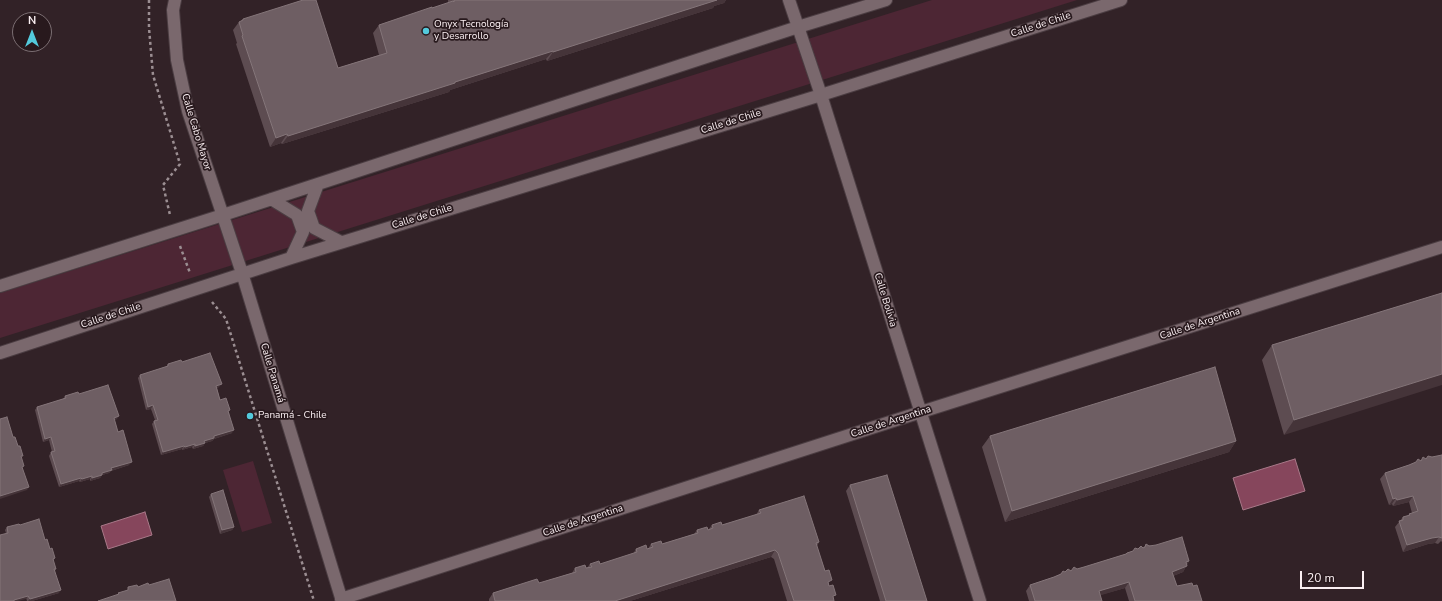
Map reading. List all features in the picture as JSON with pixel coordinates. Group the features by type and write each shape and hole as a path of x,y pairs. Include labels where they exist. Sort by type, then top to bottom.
{"street":[{"name":"Calle Cabo Mayor","path":"175,0 174,10 177,60 188,111 223,215"},
{"name":"Calle Bolivia","path":"789,0 821,95 980,601"},
{"path":"0,286 223,215 798,27 886,0"},
{"name":"Calle de Chile","path":"0,353 242,273 821,95 1121,0"},
{"path":"318,184 308,211 314,228 341,242"},
{"path":"271,199 297,214 303,232 291,258"},
{"name":"Calle Panamá","path":"223,215 341,600"},
{"name":"Calle de Argentina","path":"341,600 920,412 1442,247"}],"shaded area":[{"path":"932,0 1077,0 0,338 0,293"},
{"path":"1295,459 1305,491 1243,510 1233,478"},
{"path":"253,461 272,523 242,532 223,470"},
{"path":"145,512 152,535 108,549 101,526"}],"building":[{"path":"303,0 316,0 338,68 387,53 379,25 432,7 454,2 454,0 717,0 288,136 287,134 276,138 242,36 239,22 243,19"},
{"path":"1442,293 1442,374 1294,420 1272,345"},
{"path":"210,353 222,384 216,386 220,400 226,398 230,410 228,411 234,430 214,436 214,438 204,441 205,443 195,446 195,444 184,446 163,452 154,421 158,420 153,405 148,407 140,375 168,366 168,364 181,360 182,362"},
{"path":"1215,367 1236,441 1012,511 990,436"},
{"path":"108,385 119,416 114,418 118,432 123,430 132,462 111,468 112,470 102,473 102,475 92,478 92,476 81,478 61,484 51,452 55,451 51,437 45,439 37,407 66,398 65,396 78,392 79,394"},
{"path":"7,417 13,437 15,437 18,446 20,446 24,466 22,467 29,487 0,496 0,419"},
{"path":"1442,455 1442,538 1432,538 1407,545 1399,521 1403,520 1403,517 1418,511 1413,496 1397,500 1396,498 1393,499 1385,473 1409,465 1416,462 1418,459 1421,461 1423,457 1426,459 1428,456 1432,457"},
{"path":"887,475 927,601 886,601 850,485"},
{"path":"223,490 234,527 222,530 211,494"},
{"path":"804,496 819,542 816,543 825,571 829,570 832,580 828,582 829,586 833,585 836,595 833,596 834,601 794,601 778,553 775,550 615,601 495,601 493,593 537,579 539,583 576,572 575,568 585,565 586,568 592,567 590,564 599,561 600,564 637,552 636,549 646,545 647,549 653,547 651,544 661,541 662,544 698,533 697,530 707,527 708,530 713,528 712,525 721,522 722,525 761,513 759,510"},
{"path":"39,519 45,540 47,539 50,549 52,548 55,558 53,559 56,569 54,569 61,590 30,599 28,596 14,601 0,601 0,535 8,533 7,527 20,525"},
{"path":"1182,537 1189,561 1186,562 1187,566 1172,572 1177,586 1192,583 1193,586 1197,585 1202,601 1135,601 1129,582 1099,591 1102,601 1035,601 1030,585 1054,577 1068,569 1071,571 1074,567 1077,569 1126,554 1133,551 1135,548 1138,549 1141,546 1143,548 1146,544 1149,546 1156,545"},
{"path":"169,579 176,601 98,601 128,590 128,587 137,585 138,587 148,583 149,585"}],"place":[{"name":"Onyx Tecnología y Desarrollo","path":"426,31"},
{"name":"Panamá - Chile","path":"250,416"}]}
